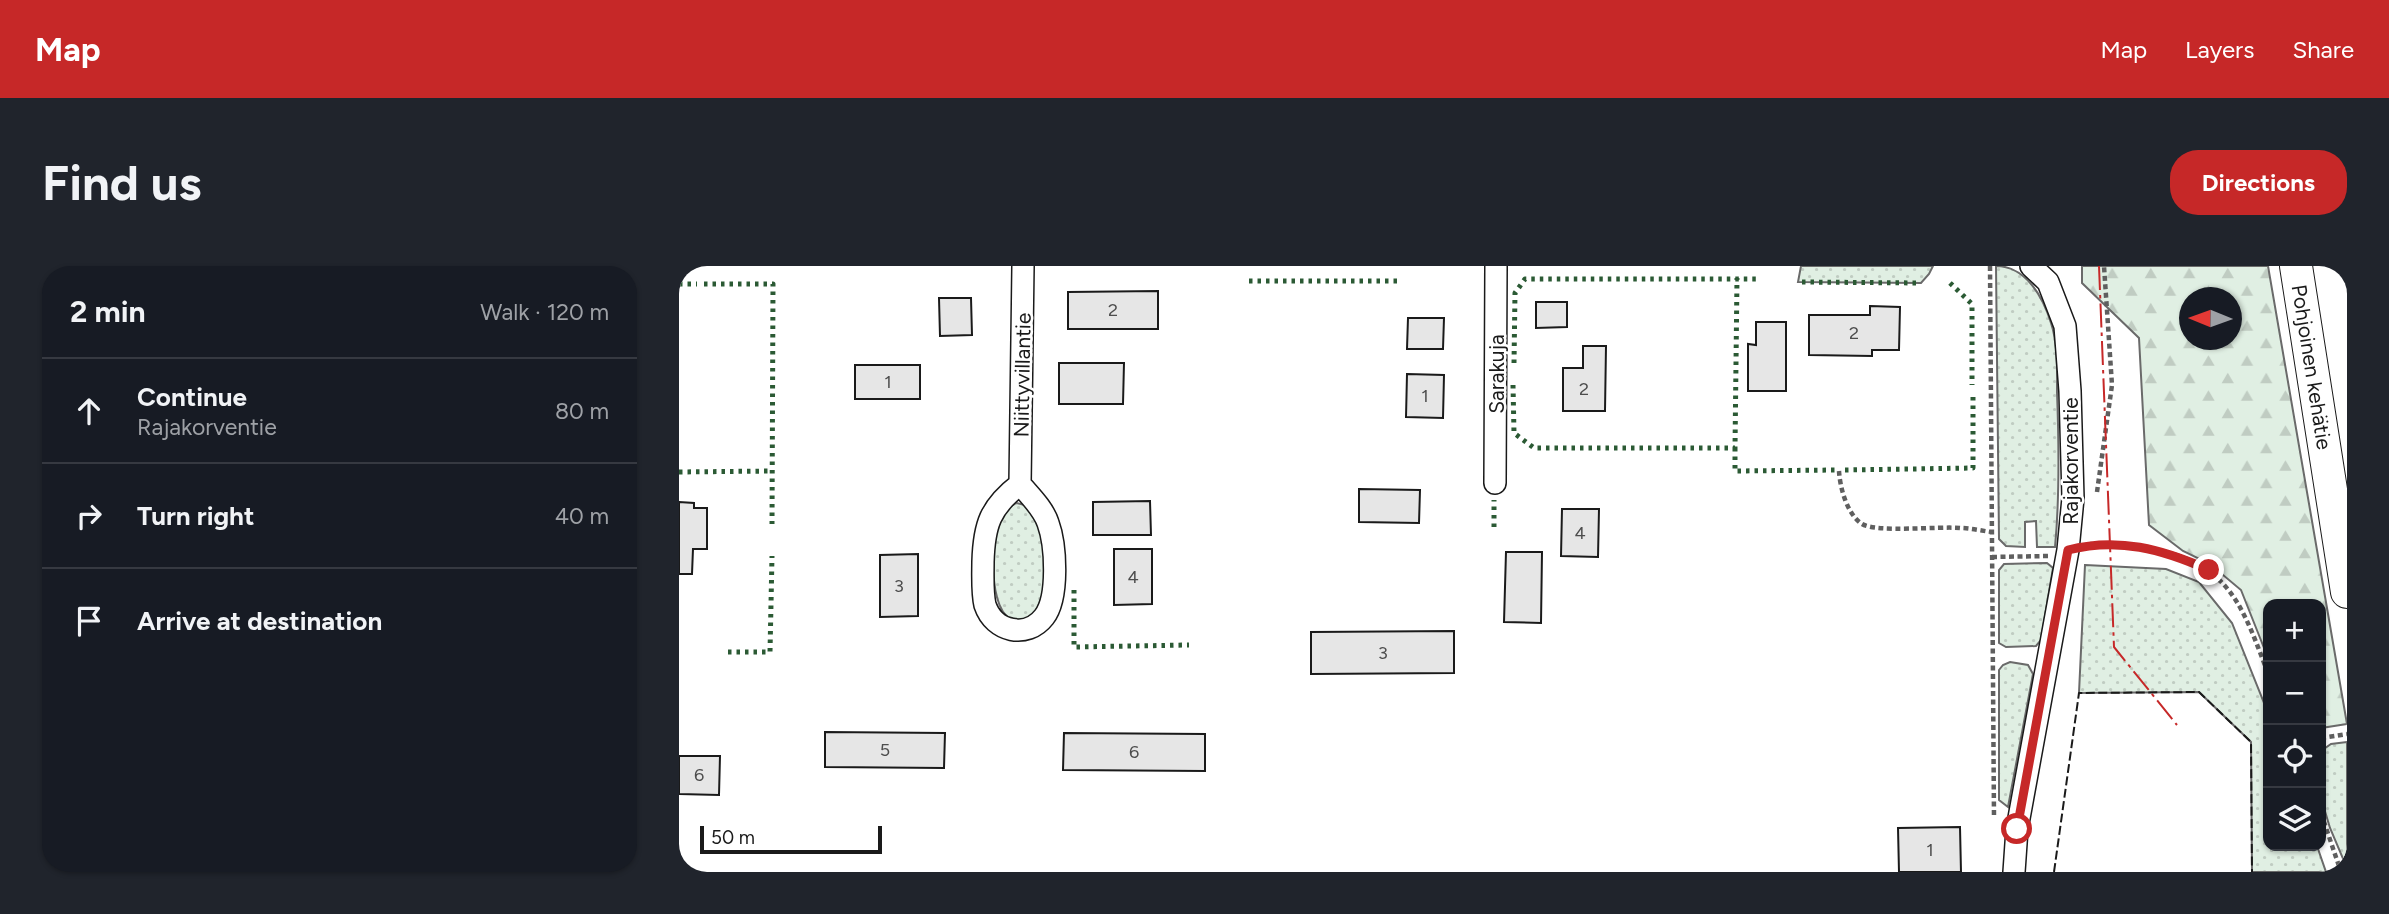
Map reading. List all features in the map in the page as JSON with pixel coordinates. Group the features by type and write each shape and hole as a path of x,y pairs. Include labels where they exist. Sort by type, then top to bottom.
{"main road":[{"name":"Pohjoinen kehätie","path":"2296,266 2347,592"}],"street":[{"name":"Niittyvillantie","path":"1020,484 1024,266"},
{"name":"Sarakuja","path":"1495,483 1496,266"},
{"name":"Rajakorventie","path":"2014,872 2017,829 2068,550 2073,498 2065,326 2047,282 2031,266"},
{"path":"1020,484 1039,506 1048,523 1054,574 1052,602 1045,617 1024,631 1009,630 991,615 985,605 983,577 989,517 1002,497 1020,484"}],"path":[{"path":"1990,266 1994,832"},
{"path":"2095,505 2112,385 2104,266"},
{"path":"1839,471 1840,485 1851,512 1863,524 1877,528 1961,528 1992,532"},
{"path":"2090,544 2092,531"},
{"path":"1992,557 2052,556 2090,544 2147,547 2178,556 2209,570 2227,587 2243,612 2263,662"},
{"path":"2326,736 2347,734"},
{"path":"2326,828 2341,872"}],"green space":[{"path":"1801,266 1933,266 1921,283 1798,282"},
{"path":"1996,266 2016,271 2032,285 2048,313 2055,340 2059,450 2055,547 2037,547 2036,521 2025,522 2025,547 2006,546 1999,539"},
{"path":"2082,266 2268,266 2325,599 2263,599 2263,645 2241,590 2210,564 2183,551 2149,525 2139,338 2082,283"},
{"path":"1016,503 1025,505 1034,515 1044,550 1045,570 1038,607 1029,618 1016,621 1006,616 999,605 995,590 993,554 999,522 1004,512"},
{"path":"2047,563 2053,568 2041,640 2036,646 2006,647 1999,643 1999,570 2004,564"},
{"path":"2085,565 2166,569 2199,582 2232,623 2263,700 2263,851 2319,851 2326,872 2252,872 2251,742 2199,692 2079,693"},
{"path":"2326,602 2347,724 2326,727"},
{"path":"2010,662 2028,665 2033,674 2008,807 1999,800 1999,670"},
{"path":"2347,742 2347,868 2326,815 2326,748 2331,744"}],"building":[{"path":"1158,291 1158,329 1068,329 1068,292"},
{"path":"939,298 971,298 972,335 940,336"},
{"path":"1536,302 1567,302 1567,327 1536,328"},
{"path":"1870,306 1900,307 1899,350 1872,350 1872,356 1809,355 1809,315 1870,315"},
{"path":"1408,318 1444,318 1443,349 1407,349"},
{"path":"1756,322 1786,322 1786,391 1748,391 1748,344 1756,345"},
{"path":"1583,346 1606,346 1605,411 1563,411 1563,368 1583,368"},
{"path":"1059,363 1124,363 1123,404 1059,404"},
{"path":"855,365 920,365 920,399 855,399"},
{"path":"1407,374 1444,375 1443,418 1406,417"},
{"path":"1359,489 1420,490 1419,523 1359,522"},
{"path":"1150,501 1151,535 1093,535 1093,502"},
{"path":"679,502 694,503 694,508 707,508 707,549 693,549 692,574 679,574"},
{"path":"1562,509 1599,509 1598,557 1561,556"},
{"path":"1114,549 1152,549 1152,604 1114,605"},
{"path":"1506,552 1542,552 1541,623 1504,622"},
{"path":"918,554 918,616 880,617 880,555"},
{"path":"1454,631 1454,673 1311,674 1311,632"},
{"path":"825,732 945,733 944,768 825,767"},
{"path":"1064,733 1205,734 1205,771 1063,770"},
{"path":"679,756 720,756 719,795 679,794"},
{"path":"1960,827 1961,872 1899,872 1898,828"}],"hedge":[{"path":"1513,385 1514,433 1534,448 1735,448 1737,278"},
{"path":"1514,363 1515,293 1525,279 1758,279"},
{"path":"1249,281 1402,281"},
{"path":"1802,282 1921,283"},
{"path":"1950,283 1972,304 1972,385"},
{"path":"679,284 697,284"},
{"path":"704,284 773,284 772,524"},
{"path":"1845,470 1973,468 1973,393"},
{"path":"1735,448 1735,471 1836,470"},
{"path":"679,472 772,471"},
{"path":"1494,500 1494,527"},
{"path":"728,652 770,652 772,556"},
{"path":"1074,590 1074,647 1189,645"}],"fence":[{"path":"2054,872 2079,693 2199,692 2251,742 2252,872"}],"power":[{"path":"2099,266 2114,647 2177,725"}],"route":[{"path":"2017,829 2068,550 2090,544 2147,547 2178,556 2209,570"}]}
